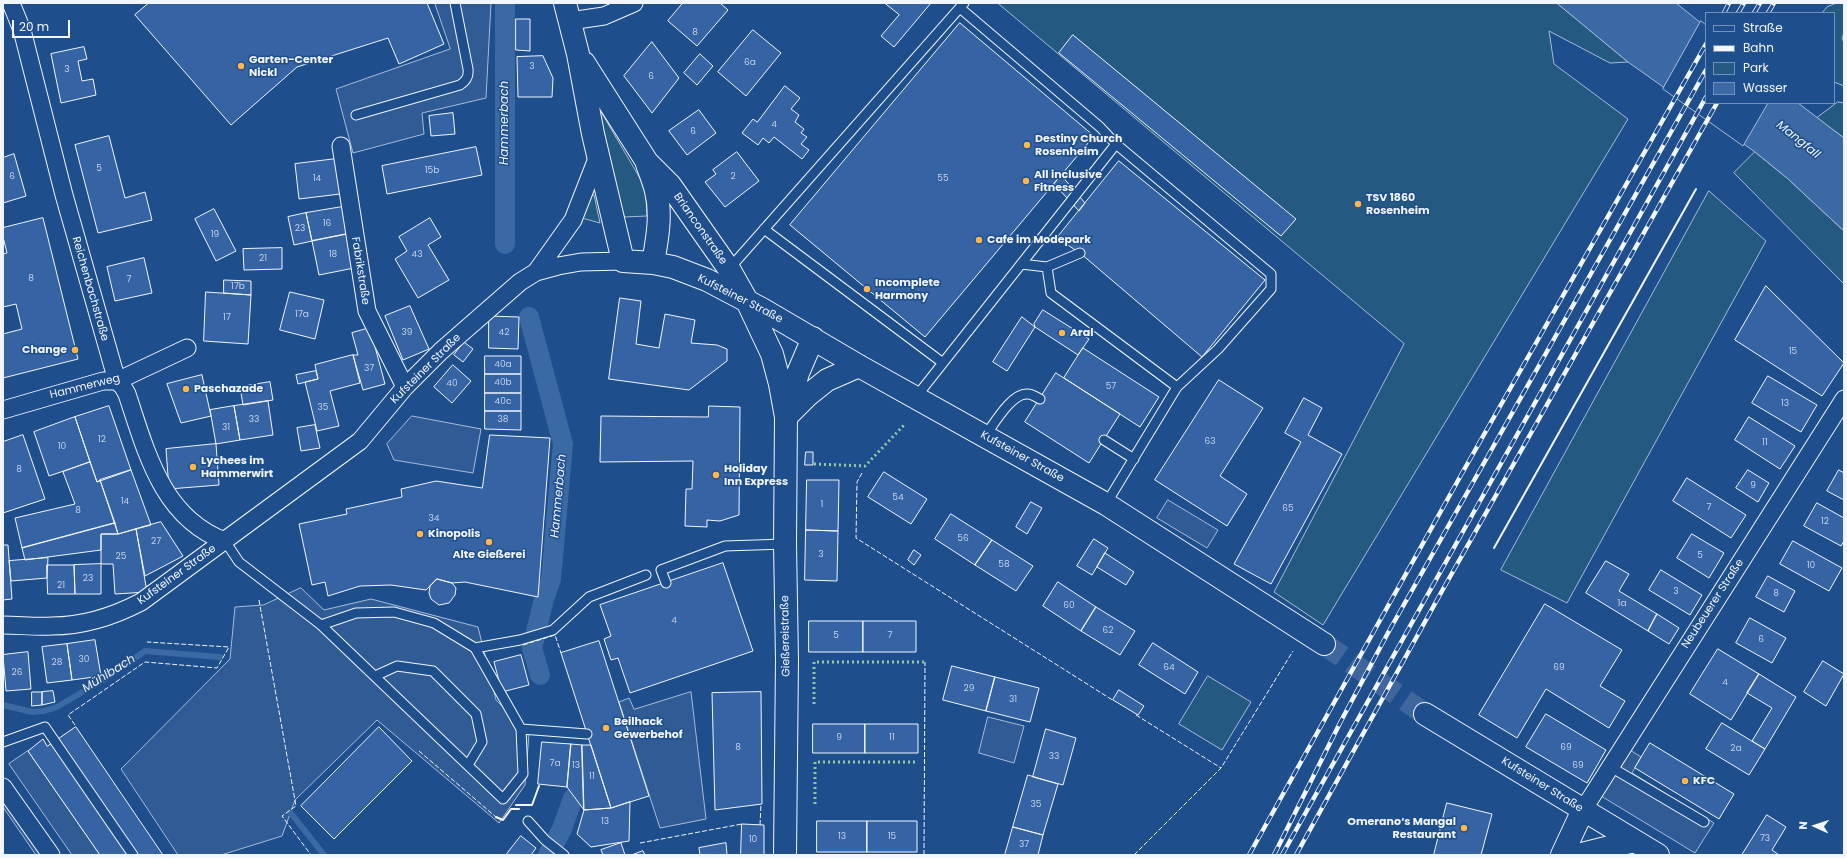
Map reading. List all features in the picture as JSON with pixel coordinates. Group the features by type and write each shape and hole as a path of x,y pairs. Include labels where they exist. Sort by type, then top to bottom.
{"main road":[{"name":"Brianconstraße","path":"567,12 578,54 598,156 623,261"},
{"name":"Brianconstraße","path":"578,54 647,162 670,185 729,269 747,300"},
{"name":"Brianconstraße","path":"647,162 656,192 658,210 659,227 653,263"},
{"name":"Kufsteiner Straße","path":"623,261 653,263 674,267 707,280 747,300 859,366 1106,504 1324,644"},
{"name":"Gießereistraße","path":"747,300 772,354 780,384 786,417 785,544 787,660 785,855"},
{"name":"Gießereistraße","path":"786,417 793,387 813,338"},
{"path":"786,417 806,396 827,380 859,366"},
{"name":"Kufsteiner Straße","path":"1425,714 1658,855"},
{"path":"1562,855 1582,810"},
{"path":"1578,855 1634,841"}],"street":[{"name":"Reichenbachstraße","path":"11,3 24,37 64,195 117,381 127,394 154,472 167,495 190,521 208,534 225,541"},
{"path":"567,12 604,16 634,3"},
{"name":"Fabrikstraße","path":"341,146 367,312 405,388"},
{"path":"536,272 573,220 598,156"},
{"name":"Kufsteiner Straße","path":"3,625 53,626 78,623 123,611 153,594 360,441 405,388 441,350 520,282 536,272 558,266 582,262 623,261"},
{"name":"Hammerweg","path":"3,410 102,381 117,381 187,348"},
{"name":"Neubeuerer Straße","path":"1582,810 1844,399"},
{"path":"3,787 51,855"}],"lane":[{"path":"356,115 460,85 464,82 468,75 468,69 455,3"},
{"path":"729,269 962,5 1100,127 1116,144 1271,274 1271,289 1177,387 1106,504"},
{"path":"916,397 1116,144"},
{"path":"764,229 943,363"},
{"path":"1021,264 1047,267 1080,253"},
{"path":"1047,267 1051,293 1177,387"},
{"path":"986,436 1018,395 1028,394 1040,399"},
{"path":"1104,440 1134,459"},
{"path":"225,541 240,562 321,625 503,799 523,774 521,730 475,648 434,624 394,612 356,613 321,625"},
{"path":"666,583 662,570 725,546 785,544"},
{"path":"475,648 520,640 553,630 589,598 646,575"},
{"path":"374,676 398,666 433,671 476,714 482,742 468,765"},
{"path":"3,742 45,727 133,855"},
{"path":"521,730 587,734"},
{"path":"1610,766 1704,822"},
{"path":"528,822 545,840 564,855"}],"green space":[{"name":"TSV 1860 Rosenheim","path":"998,3 1557,3 1628,62 1610,63 1549,31 1554,64 1628,119 1323,625 1274,592 1404,344"},
{"path":"1837,3 1844,3 1844,33 1842,38 1844,43 1844,86 1835,82 1835,12 1823,12 1827,7"},
{"path":"1838,102 1844,103 1844,138 1817,118"},
{"path":"600,110 641,180 646,196 647,216 624,217 596,112"},
{"path":"1755,152 1787,178 1844,231 1844,284 1734,173"},
{"path":"1709,191 1766,241 1567,603 1501,570"},
{"path":"590,194 594,195 600,223 582,218"},
{"path":"1208,676 1251,702 1222,750 1179,724"}],"shaded area":[{"path":"435,3 491,3 486,98 422,113 424,134 353,153 336,89 450,49"},
{"path":"412,416 481,429 473,473 394,460 387,444"},
{"path":"1168,500 1218,530 1207,548 1157,518"},
{"path":"301,588 324,610 371,599 478,627 496,700 529,734 525,785 499,823 377,720 295,800 282,836 221,855 178,855 121,769 230,659 235,607 263,605"},
{"path":"691,692 706,819 660,828 619,702 629,698 634,709"},
{"path":"988,717 1024,726 1014,763 979,753"},
{"path":"1630,750 1641,757 1632,773 1714,823 1695,853 1601,796"},
{"path":"28,751 100,855 72,855 9,764"},
{"path":"3,791 48,855 36,855 3,807"}],"water":[{"name":"Mangfall","path":"1557,3 1676,3 1705,26 1705,104 1799,104 1844,138 1844,231 1787,178 1755,152 1628,62"}],"pier":[{"path":"1701,21 1705,24 1705,104 1767,104 1743,146 1663,89"}],"building":[{"name":"Garten-Center Nickl","path":"149,3 427,3 444,44 399,64 388,38 297,67 231,125 135,15"},
{"path":"683,3 720,3 728,10 697,46 668,21"},
{"path":"885,3 931,3 894,47 881,36 899,15"},
{"path":"516,19 530,19 530,51 516,50"},
{"path":"960,23 1094,136 925,337 790,225"},
{"path":"753,30 781,53 746,96 718,72"},
{"path":"1073,35 1296,219 1281,236 1059,53"},
{"path":"652,42 679,78 652,113 624,76"},
{"path":"84,47 87,59 78,61 82,81 93,79 96,95 61,103 51,54"},
{"path":"700,54 713,66 697,85 684,73"},
{"path":"543,56 553,78 552,97 518,97 517,57"},
{"path":"785,86 800,98 791,109 799,115 795,122 804,129 801,133 807,137 801,144 809,150 802,159 774,137 769,143 763,138 758,145 742,133 753,119 757,122"},
{"path":"699,110 716,133 687,155 669,131"},
{"path":"453,113 455,134 431,136 429,116"},
{"path":"109,136 125,198 145,192 152,220 98,233 75,145"},
{"path":"476,147 482,175 387,194 382,166"},
{"path":"737,152 759,181 725,207 705,182 716,174 713,170"},
{"path":"14,154 26,196 3,203 3,158"},
{"path":"336,159 340,194 299,199 295,164"},
{"path":"1119,161 1265,280 1202,357 1080,253 1057,238"},
{"path":"1061,175 1085,203 1079,211 1054,184"},
{"path":"342,207 347,234 312,241 306,213"},
{"path":"214,209 236,251 216,261 195,219"},
{"path":"306,213 312,241 294,245 288,217"},
{"path":"43,218 78,359 3,378 3,334 22,329 16,304 3,307 3,254 7,253 3,237 3,228"},
{"path":"430,218 441,237 428,245 449,280 418,298 395,259 407,251 399,237"},
{"path":"347,234 354,268 319,275 312,241"},
{"path":"282,248 282,269 244,270 243,249"},
{"path":"144,258 152,293 115,301 107,267"},
{"path":"224,280 251,281 251,295 224,293"},
{"path":"1766,286 1844,363 1822,396 1735,340"},
{"path":"206,292 251,295 248,344 204,341"},
{"path":"290,292 324,300 315,339 280,330"},
{"path":"620,298 641,301 636,344 659,348 665,314 695,320 691,343 717,345 727,349 727,361 689,390 609,379"},
{"path":"410,306 429,349 403,360 385,316"},
{"name":"Aral","path":"1043,310 1089,339 1078,355 1035,327 1034,324"},
{"path":"489,316 519,317 518,349 489,348"},
{"path":"1022,317 1035,327 1007,371 993,362"},
{"path":"370,328 385,384 363,390 353,355 358,355 352,333"},
{"path":"464,342 473,349 463,362 454,355"},
{"name":"Aral","path":"1083,348 1159,397 1140,427 1064,378"},
{"path":"353,355 360,383 330,391 339,426 317,431 305,382 318,379 315,365"},
{"path":"485,356 521,356 521,374 485,374"},
{"path":"453,365 471,381 452,403 434,387"},
{"path":"316,371 318,379 298,384 296,375"},
{"path":"1056,373 1120,414 1089,463 1025,422"},
{"path":"485,374 521,374 521,393 485,393"},
{"path":"202,375 211,416 181,423 167,384"},
{"path":"1768,376 1817,405 1801,432 1752,403"},
{"path":"1219,380 1263,408 1220,476 1247,494 1227,526 1155,480"},
{"path":"270,382 273,400 243,405 240,387"},
{"path":"485,393 521,393 521,411 485,411"},
{"path":"1304,398 1322,408 1308,435 1342,454 1271,584 1234,564 1301,442 1285,433"},
{"path":"268,401 273,435 240,440 234,406"},
{"path":"109,406 131,470 97,482 75,417"},
{"path":"234,406 240,440 216,444 210,410"},
{"name":"Holiday Inn Express","path":"709,406 740,407 739,515 720,521 707,520 707,527 685,526 686,489 692,489 693,461 600,462 601,416 708,417"},
{"path":"485,411 521,411 521,430 485,429"},
{"path":"75,417 90,462 49,476 34,432"},
{"path":"1749,417 1795,446 1780,469 1735,440"},
{"path":"315,425 320,448 301,451 297,428"},
{"path":"23,435 45,499 3,513 3,442"},
{"path":"490,435 550,438 538,597 465,582 452,583 437,579 426,590 391,585 360,586 328,596 325,582 312,585 299,524 347,514 346,509 402,497 401,489 436,481 482,488"},
{"name":"Lychees im Hammerwirt","path":"216,444 219,485 169,489 166,449"},
{"path":"806,452 813,452 813,465 805,465"},
{"path":"90,462 97,482 100,480 115,523 22,548 15,518 75,504 63,472"},
{"path":"131,470 151,525 118,534 100,480"},
{"path":"1748,470 1769,483 1758,502 1736,488"},
{"path":"1839,470 1844,473 1844,500 1827,491"},
{"path":"884,472 927,499 911,524 868,497"},
{"path":"1687,478 1746,515 1731,538 1673,501"},
{"path":"807,480 839,480 838,531 806,530"},
{"path":"1031,502 1042,508 1027,534 1016,527"},
{"path":"1817,503 1844,518 1844,541 1841,546 1804,526"},
{"path":"951,514 992,540 975,565 935,539"},
{"path":"161,522 183,556 145,576 136,529"},
{"path":"115,523 118,534 101,534 101,550 25,560 22,548"},
{"path":"136,529 147,592 115,594 113,564 101,564 101,534 118,534"},
{"path":"806,530 838,531 837,581 805,580"},
{"path":"1692,534 1724,553 1709,578 1677,558"},
{"path":"1094,539 1108,548 1092,575 1077,566"},
{"path":"992,540 1033,566 1016,591 975,565"},
{"path":"1793,541 1842,568 1829,591 1780,564"},
{"path":"3,545 8,545 12,599 3,600"},
{"path":"914,550 921,555 914,565 908,560"},
{"path":"1105,553 1134,572 1126,585 1097,567"},
{"path":"48,558 47,578 11,581 9,561"},
{"path":"1606,561 1629,574 1619,591 1657,614 1648,631 1586,593"},
{"path":"723,563 753,651 630,693 618,658 611,660 604,639 611,636 600,605"},
{"path":"101,564 101,594 75,594 74,565"},
{"path":"47,565 74,565 75,594 48,594"},
{"path":"1661,570 1702,595 1690,615 1649,590"},
{"path":"1768,576 1795,591 1784,612 1756,597"},
{"path":"437,579 452,583 456,588 455,595 449,603 439,605 431,599 429,593 430,586"},
{"path":"1058,582 1096,607 1081,631 1043,606"},
{"path":"1545,604 1622,650 1600,686 1625,701 1609,728 1546,689 1517,738 1479,715"},
{"path":"1096,607 1135,631 1120,655 1081,631"},
{"path":"1657,614 1679,628 1669,644 1648,631"},
{"path":"1750,618 1786,638 1772,663 1736,643"},
{"path":"809,621 863,621 863,652 809,652"},
{"path":"863,621 916,621 916,652 863,652"},
{"path":"95,640 101,676 72,680 67,644"},
{"name":"Beilhack Gewerbehof","path":"599,641 649,796 611,808 561,653"},
{"path":"1153,643 1198,672 1185,694 1139,665"},
{"path":"67,644 72,680 47,683 42,647"},
{"path":"1718,649 1759,674 1731,720 1690,694"},
{"path":"28,652 31,689 6,691 3,655"},
{"path":"521,655 529,685 502,692 494,662"},
{"path":"1823,661 1844,674 1826,706 1804,692"},
{"path":"952,666 995,677 986,711 943,700"},
{"path":"1759,674 1796,697 1765,749 1752,741 1772,708 1747,693"},
{"path":"995,677 1039,688 1030,722 986,711"},
{"path":"1119,690 1144,706 1138,715 1113,700"},
{"path":"53,691 55,702 42,705 42,692"},
{"path":"32,692 42,692 42,705 32,706"},
{"path":"761,692 762,804 715,810 712,693"},
{"path":"1546,714 1606,750 1587,783 1526,747"},
{"path":"1722,723 1765,749 1749,775 1706,749"},
{"path":"813,724 865,724 865,753 813,753"},
{"path":"865,724 918,724 918,753 865,753"},
{"path":"76,727 163,855 100,855 28,751 43,739 47,746"},
{"path":"379,727 412,761 334,839 301,806"},
{"path":"1046,729 1076,738 1063,785 1033,777"},
{"path":"542,742 571,744 567,787 538,784"},
{"name":"KFC","path":"1650,743 1734,794 1719,819 1635,768"},
{"path":"571,744 582,745 584,810 567,787"},
{"path":"582,745 591,745 611,808 584,810"},
{"path":"1028,775 1058,784 1043,835 1013,827"},
{"path":"630,802 629,841 591,847 577,834 584,810 611,808"},
{"path":"1447,803 1492,814 1481,855 1434,855"},
{"path":"1767,815 1786,827 1772,850 1779,855 1742,855"},
{"path":"817,821 867,821 867,852 817,852"},
{"path":"867,821 917,821 917,852 867,852"},
{"path":"742,824 764,825 764,855 741,855"},
{"path":"1013,827 1043,835 1038,855 1005,855"},
{"path":"521,836 536,848 531,855 506,855"},
{"path":"621,843 625,855 603,855 601,850"},
{"path":"726,843 727,855 700,855 699,848"},
{"path":"643,851 645,855 632,855"}],"waterway":[{"name":"Hammerbach","path":"505,3 505,244"},
{"name":"Hammerbach","path":"529,317 563,444 551,579 544,599 532,648 540,675"},
{"name":"Mühlbach","path":"3,705 32,712 44,711 57,707 103,680 145,651 220,657"},
{"name":"Hammerbach","path":"548,855 562,829 573,798"},
{"name":"Mühlbach","path":"290,812 324,855"}],"tunnel":[{"path":"1324,644 1425,714"}],"railway":[{"path":"1724,12 1729,3"},
{"path":"1739,12 1744,3"},
{"path":"1755,12 1760,3"},
{"path":"1769,12 1774,3"},
{"path":"1249,855 1465,468 1705,46"},
{"path":"1274,855 1341,721 1389,631 1705,72"},
{"path":"1282,855 1705,99"},
{"path":"1296,855 1442,591 1716,104"}],"hedge":[{"path":"814,464 865,466 905,424"},
{"path":"814,704 814,662 925,662"},
{"path":"815,804 815,762 916,762"}],"fence":[{"path":"862,473 857,482 856,538 1114,701"},
{"path":"259,600 296,806 282,816 311,855"},
{"path":"523,645 555,635 561,653"},
{"path":"75,725 68,715 145,662 217,668 229,647 147,642"},
{"path":"1134,855 1221,768 1293,651"},
{"path":"924,855 925,662"},
{"path":"1136,715 1221,768"},
{"path":"419,751 496,817"},
{"path":"760,825 761,804"},
{"path":"640,843 742,824"}],"wall":[{"path":"1494,548 1696,189"},
{"path":"516,805 532,805 539,786"},
{"path":"496,817 503,820 511,809 519,809"}],"place":[{"name":"Garten-Center Nickl","path":"241,66"},
{"name":"Destiny Church Rosenheim","path":"1027,145"},
{"name":"All inclusive Fitness","path":"1026,181"},
{"name":"TSV 1860 Rosenheim","path":"1358,204"},
{"name":"Cafe im Modepark","path":"979,240"},
{"name":"Incomplete Harmony","path":"867,289"},
{"name":"Aral","path":"1062,333"},
{"name":"Change","path":"75,350"},
{"name":"Paschazade","path":"186,389"},
{"name":"Lychees im Hammerwirt","path":"193,467"},
{"name":"Holiday Inn Express","path":"716,475"},
{"name":"Kinopolis","path":"420,534"},
{"name":"Alte Gießerei","path":"489,542"},
{"name":"Beilhack Gewerbehof","path":"606,728"},
{"name":"KFC","path":"1685,781"},
{"name":"Omerano‘s Mangal Restaurant","path":"1464,828"}]}
